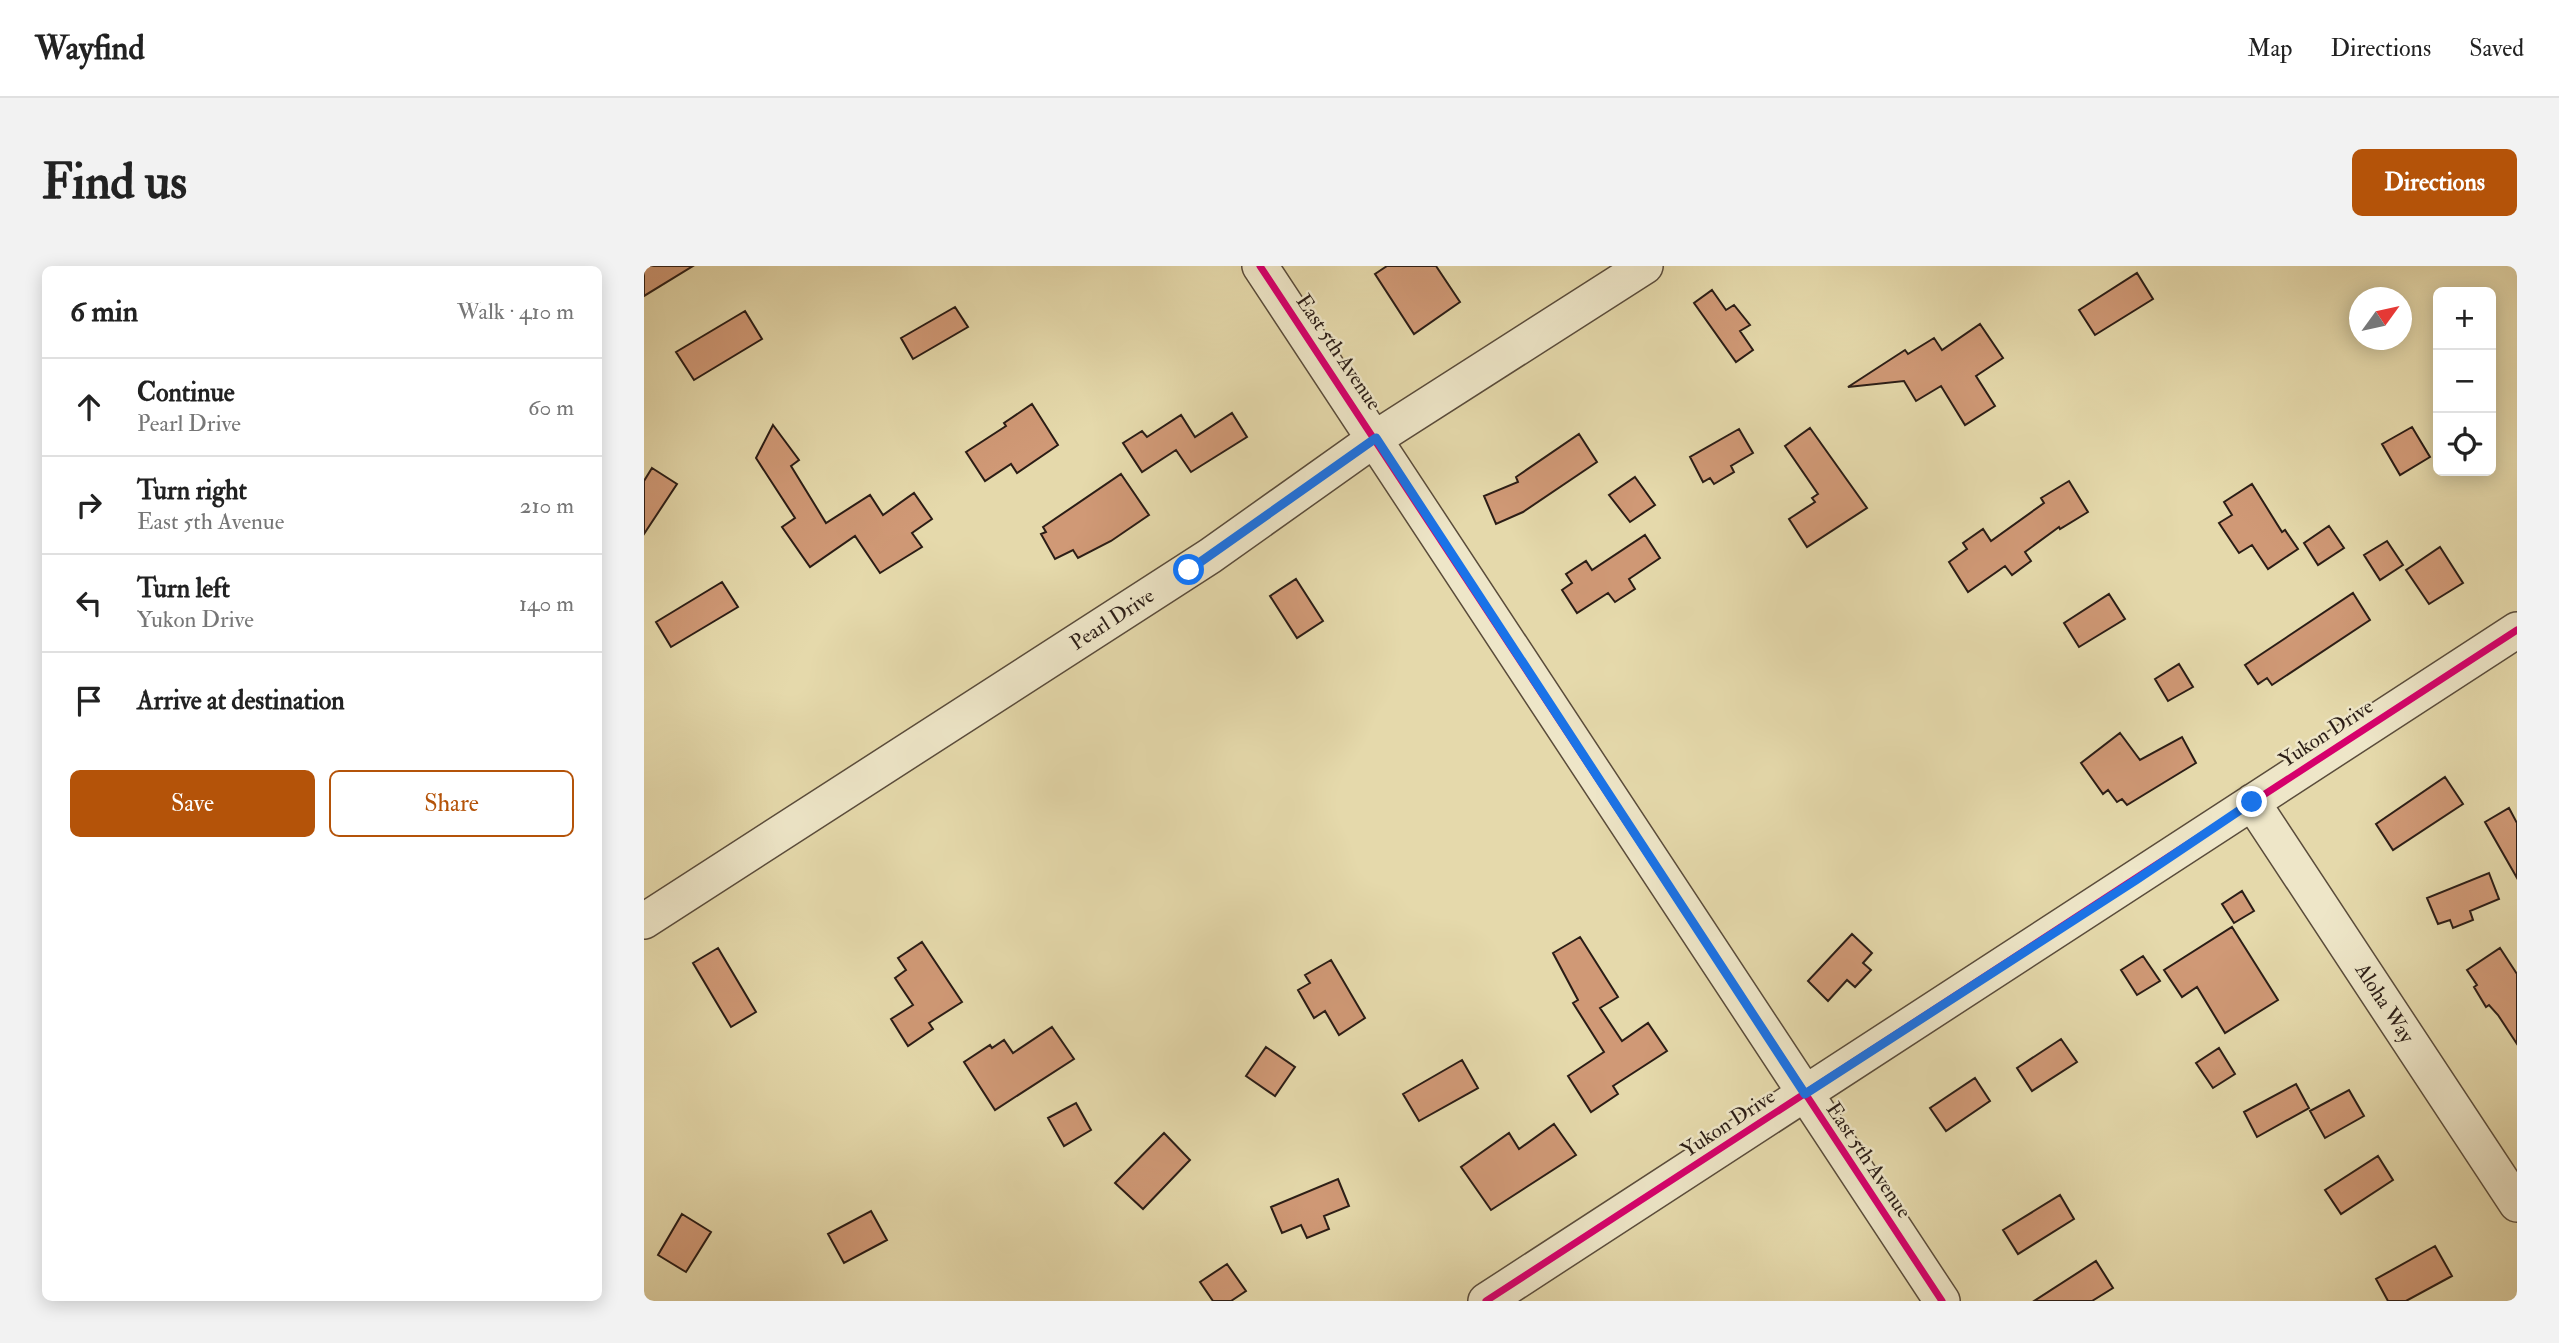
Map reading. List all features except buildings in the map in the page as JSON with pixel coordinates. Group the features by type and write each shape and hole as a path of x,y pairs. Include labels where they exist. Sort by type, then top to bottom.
{"street":[{"name":"East 5th Avenue","path":"1260,266 1376,438 1942,1301"},
{"name":"Pearl Drive","path":"644,920 1210,556 1376,438 1645,266"},
{"name":"Yukon Drive","path":"1486,1301 2517,630"},
{"name":"Aloha Way","path":"2252,802 2517,1204"}],"cycle path":[{"path":"1260,266 1942,1301"},
{"path":"1486,1301 2517,630"}],"route":[{"path":"1189,570 1376,438 1805,1094 2252,802"}]}
